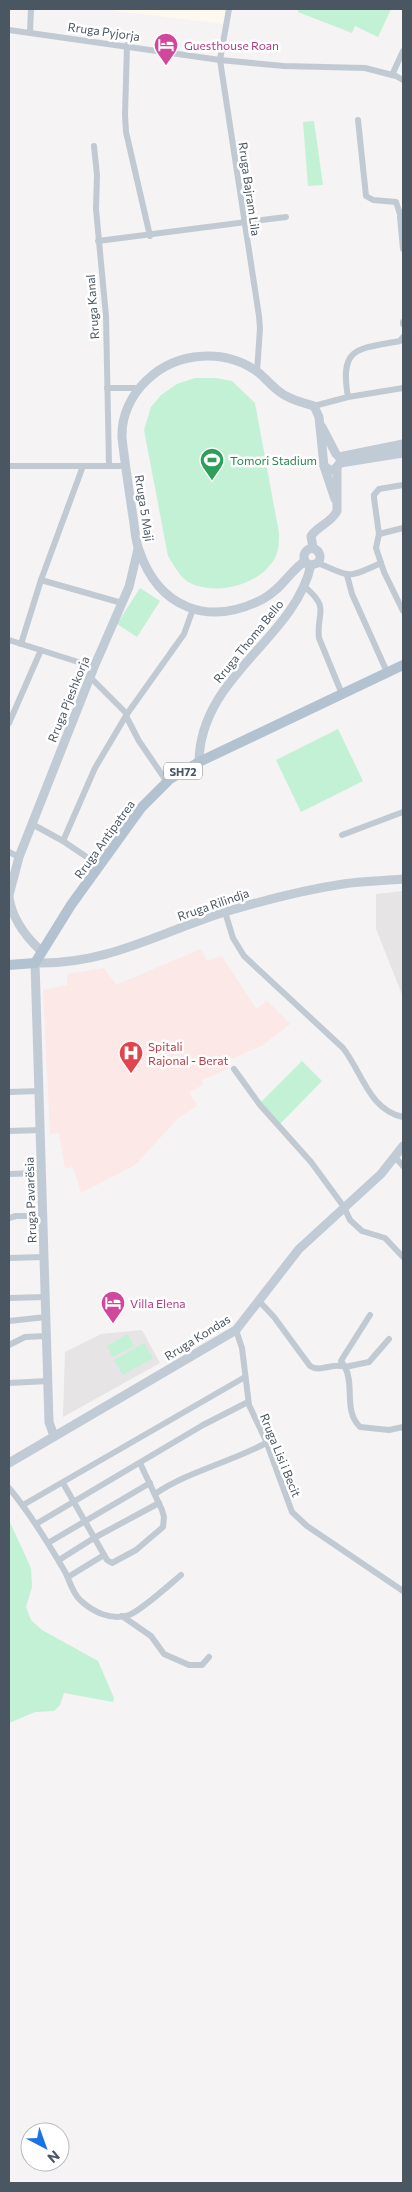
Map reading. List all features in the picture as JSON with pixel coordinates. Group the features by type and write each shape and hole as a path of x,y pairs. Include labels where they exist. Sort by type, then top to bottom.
{"main road":[{"name":"Rruga Antipatrea","path":"34,963 141,808 167,782 199,762 403,664"},
{"path":"9,965 34,963"}],"street":[{"path":"30,32 32,9"},
{"name":"Rruga Bajram Lila","path":"229,9 220,60 259,322 257,372"},
{"name":"Rruga Pyjorja","path":"9,30 127,45 220,60 284,66 360,67 392,74 403,80"},
{"path":"127,45 126,132 150,236"},
{"path":"392,74 403,51"},
{"path":"358,120 366,196 373,200 396,202 402,212 403,249"},
{"name":"Rruga Kanal","path":"94,146 98,241 106,316 109,466"},
{"path":"98,241 150,236 286,217"},
{"path":"348,398 345,372 352,355 361,348 400,341 403,338"},
{"name":"Rruga 5 Maji","path":"311,563 276,592 241,609 218,613 193,609 175,600 158,585 147,569 138,549 122,428 128,406 140,388 154,374 169,365 193,357 223,357 241,363 257,372 284,395 314,406"},
{"path":"107,388 140,388"},
{"path":"337,507 338,461 319,422 314,406 403,388"},
{"path":"319,422 324,462 337,507"},
{"path":"324,462 330,470 338,461 403,444"},
{"path":"324,462 329,453 338,461 403,453"},
{"name":"Rruga 5 Maji","path":"9,466 126,466"},
{"path":"21,644 41,580 83,466"},
{"path":"403,485 381,489 376,491 374,495 379,534 376,548 403,611"},
{"name":"Rruga Thoma Bello","path":"199,762 203,735 225,688 285,617 304,587 311,563 303,558 306,551 313,548 311,536 335,516 337,507"},
{"path":"379,534 403,528"},
{"path":"311,563 321,556 313,548"},
{"name":"Rruga Pjeshkorja","path":"9,896 18,857 94,667 129,587 138,549"},
{"path":"311,563 347,576 357,574 381,563"},
{"path":"347,576 352,594 387,672"},
{"path":"41,580 122,603"},
{"path":"304,587 320,604 322,612 318,630 319,638 342,694"},
{"path":"63,841 95,768 126,715 184,634 193,609"},
{"path":"9,640 94,667"},
{"path":"9,723 41,650"},
{"path":"90,677 126,715 139,741 167,782"},
{"path":"342,835 403,812"},
{"path":"32,824 63,841 100,866"},
{"path":"9,852 18,857"},
{"name":"Rruga Rilindja","path":"34,963 71,962 109,955 225,912 292,894 344,884 403,879"},
{"path":"9,896 15,919 24,933 41,951"},
{"path":"225,912 233,938 249,961 339,1043 356,1065 376,1102 391,1113 403,1117"},
{"name":"Rruga Pavarësia","path":"34,963 40,1091 49,1426 54,1436"},
{"path":"234,1069 260,1104 311,1162 344,1207 350,1220 356,1227 368,1234 386,1238 403,1257"},
{"path":"9,1092 40,1091"},
{"path":"9,1131 40,1130"},
{"name":"Rruga Kondas","path":"9,1463 236,1330 299,1249 380,1174 403,1146"},
{"path":"395,1157 403,1166"},
{"path":"9,1174 42,1173"},
{"path":"9,1218 16,1216 43,1216"},
{"path":"9,1258 44,1257"},
{"path":"9,1298 45,1297"},
{"path":"259,1301 274,1317 310,1366 319,1369 338,1365 345,1368 369,1362 389,1339"},
{"path":"370,1315 341,1361 348,1375 350,1407 358,1424 364,1428 403,1432"},
{"path":"9,1320 46,1317"},
{"name":"Rruga Lisi i Becit","path":"236,1330 242,1348 248,1402 288,1502 296,1517 403,1591"},
{"path":"9,1345 25,1337 46,1336"},
{"path":"23,1505 246,1377"},
{"path":"9,1382 48,1381"},
{"path":"36,1524 203,1425 248,1402"},
{"path":"394,1430 403,1427"},
{"path":"156,1494 168,1486 234,1459 266,1443"},
{"path":"63,1483 104,1556 112,1563 136,1550 160,1531 165,1521 156,1494 140,1463"},
{"path":"48,1543 150,1484"},
{"path":"9,1488 23,1505 59,1560 72,1589 79,1599 105,1615 122,1616 133,1613 181,1575"},
{"path":"59,1560 159,1502"},
{"path":"68,1577 104,1556"},
{"path":"122,1616 151,1636 155,1645 164,1654 178,1661 196,1666 202,1665 209,1657"}],"shaded area":[{"path":"116,9 226,9 224,24 116,11"},
{"path":"403,891 403,997 376,929 376,894"},
{"name":"Spitali Rajonal - Berat","path":"201,949 207,961 222,956 256,1009 267,1001 290,1024 263,1045 227,1061 230,1068 202,1080 203,1085 189,1092 197,1106 178,1118 135,1165 81,1193 73,1167 65,1168 59,1133 50,1134 43,990 67,985 67,974 104,968 116,985"},
{"path":"142,1330 160,1363 63,1417 65,1352 101,1334"}],"green space":[{"path":"299,9 391,9 378,37 355,26 352,33 298,12"},
{"path":"314,121 323,185 308,186 303,122"},
{"name":"Tomori Stadium","path":"195,378 216,378 232,381 255,403 279,533 277,553 269,566 250,581 225,588 201,587 186,581 168,556 144,430 151,407 161,395 177,384"},
{"path":"140,588 160,601 137,637 117,624"},
{"path":"338,729 363,781 301,812 276,760"},
{"path":"302,1061 322,1081 280,1124 261,1102"},
{"path":"128,1334 134,1346 113,1357 107,1346"},
{"path":"144,1343 153,1358 123,1375 114,1360"},
{"path":"9,1520 31,1568 32,1587 26,1607 31,1620 42,1630 98,1661 114,1698 113,1702 64,1693 60,1705 54,1711 35,1712 9,1723"}],"place":[{"name":"Guesthouse Roan","path":"166,66"},
{"name":"Tomori Stadium","path":"212,481"},
{"name":"Spitali Rajonal - Berat","path":"131,1074"},
{"name":"Villa Elena","path":"113,1324"}]}
